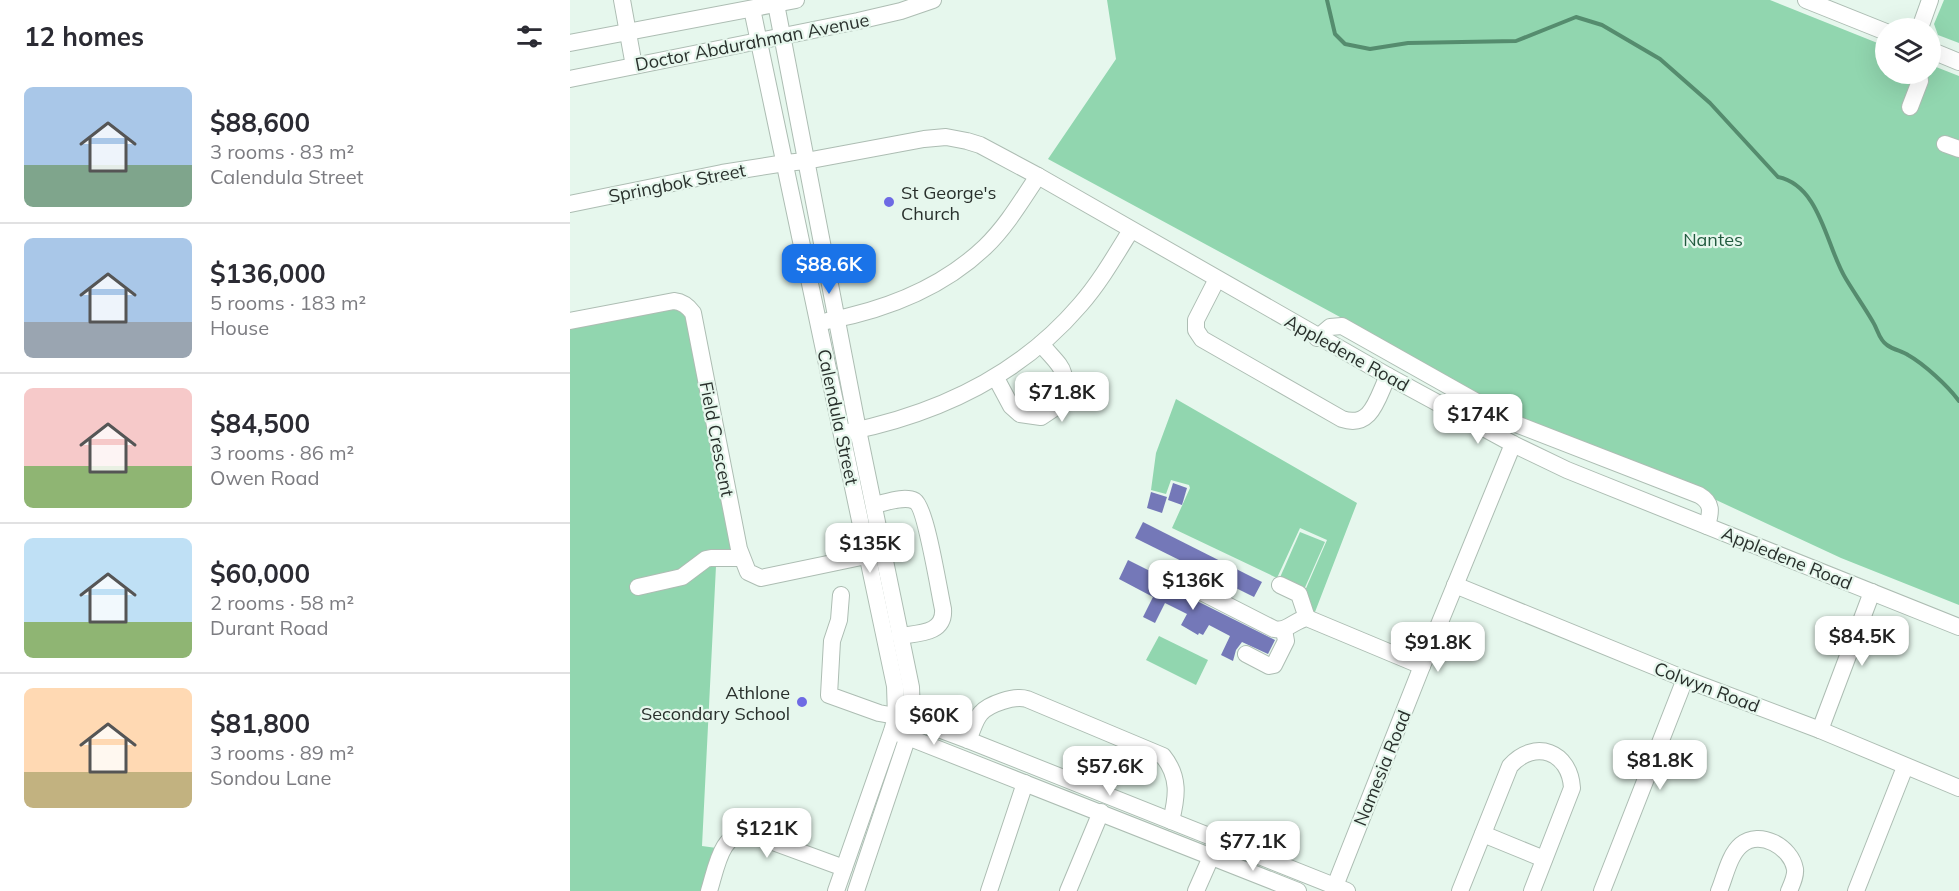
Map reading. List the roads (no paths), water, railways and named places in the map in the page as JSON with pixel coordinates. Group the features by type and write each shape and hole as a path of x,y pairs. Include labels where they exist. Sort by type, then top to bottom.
{"street":[{"path":"622,0 634,66"},
{"name":"Doctor Abdurahman Avenue","path":"570,43 796,0"},
{"name":"Doctor Abdurahman Avenue","path":"570,79 858,21 901,11 933,0"},
{"path":"1924,18 1930,0"},
{"path":"1810,1 1875,28"},
{"name":"Calendula Street","path":"776,4 858,430 911,687 836,891"},
{"name":"Calendula Street","path":"752,9 895,686 900,722 908,736 856,891"},
{"path":"1941,55 1959,62"},
{"path":"1910,107 1919,84"},
{"name":"Appledene Road","path":"806,161 924,139 946,138 980,145 1038,176 1317,338 1510,443 1567,470 1959,627"},
{"name":"Springbok Street","path":"570,204 806,161"},
{"path":"818,322 838,319 903,300 961,266 985,247 1004,225 1038,176"},
{"path":"841,433 928,410 996,378 1060,327 1101,279 1131,230"},
{"path":"1217,279 1196,320 1196,330 1202,339 1342,419 1352,422 1364,420 1388,376"},
{"name":"Field Crescent","path":"570,321 674,301 684,303 689,307 693,313 741,558"},
{"path":"1317,338 1330,327 1342,326 1516,424 1699,495 1708,501 1711,507 1707,526"},
{"path":"996,378 1011,406 1020,414 1041,417 1062,403 1066,376 1063,369 1041,344"},
{"name":"Namesia Road","path":"1338,889 1516,424"},
{"name":"Calendula Street","path":"874,505 905,499 912,500 919,505 943,609 942,619 935,628 900,636"},
{"path":"638,587 682,577 711,558 741,558 748,572 761,578 866,556"},
{"path":"1174,578 1274,629 1284,630 1299,620 1307,618 1422,666"},
{"path":"1280,585 1299,594 1307,618"},
{"name":"Colwyn Road","path":"1455,585 1685,679 1820,730 1959,788"},
{"path":"1820,730 1872,592"},
{"path":"841,596 839,620 832,641 829,695 900,722 968,740 1338,889"},
{"path":"1246,654 1269,666 1274,665 1286,641 1284,630"},
{"path":"1602,891 1685,679"},
{"path":"968,740 979,715 984,711 1013,697 1027,699 1163,756 1177,788 1172,821"},
{"path":"908,736 1298,891"},
{"path":"1460,891 1510,766 1518,758 1540,751 1557,756 1566,765 1571,776 1572,788 1532,891"},
{"path":"1856,891 1905,767"},
{"path":"1063,797 1071,781"},
{"path":"989,891 1025,783"},
{"path":"1068,891 1101,812"},
{"path":"709,891 727,843 739,833 751,834 844,868"},
{"path":"1483,834 1544,859"},
{"path":"1719,891 1735,852 1742,844 1755,839 1763,839 1783,847 1789,853 1795,869 1789,891"},
{"path":"1196,891 1219,840"}],"waterway":[{"path":"1327,0 1335,34 1345,44 1370,49 1408,43 1516,41 1576,17 1602,25 1660,59 1710,103 1778,177 1804,192 1821,219 1839,266 1884,343 1921,364 1959,401"}],"place":[{"name":"St George's Church","path":"889,202"},
{"name":"Athlone Secondary School","path":"802,702"}],"park label":[{"name":"Nantes","path":"1713,239"}]}
